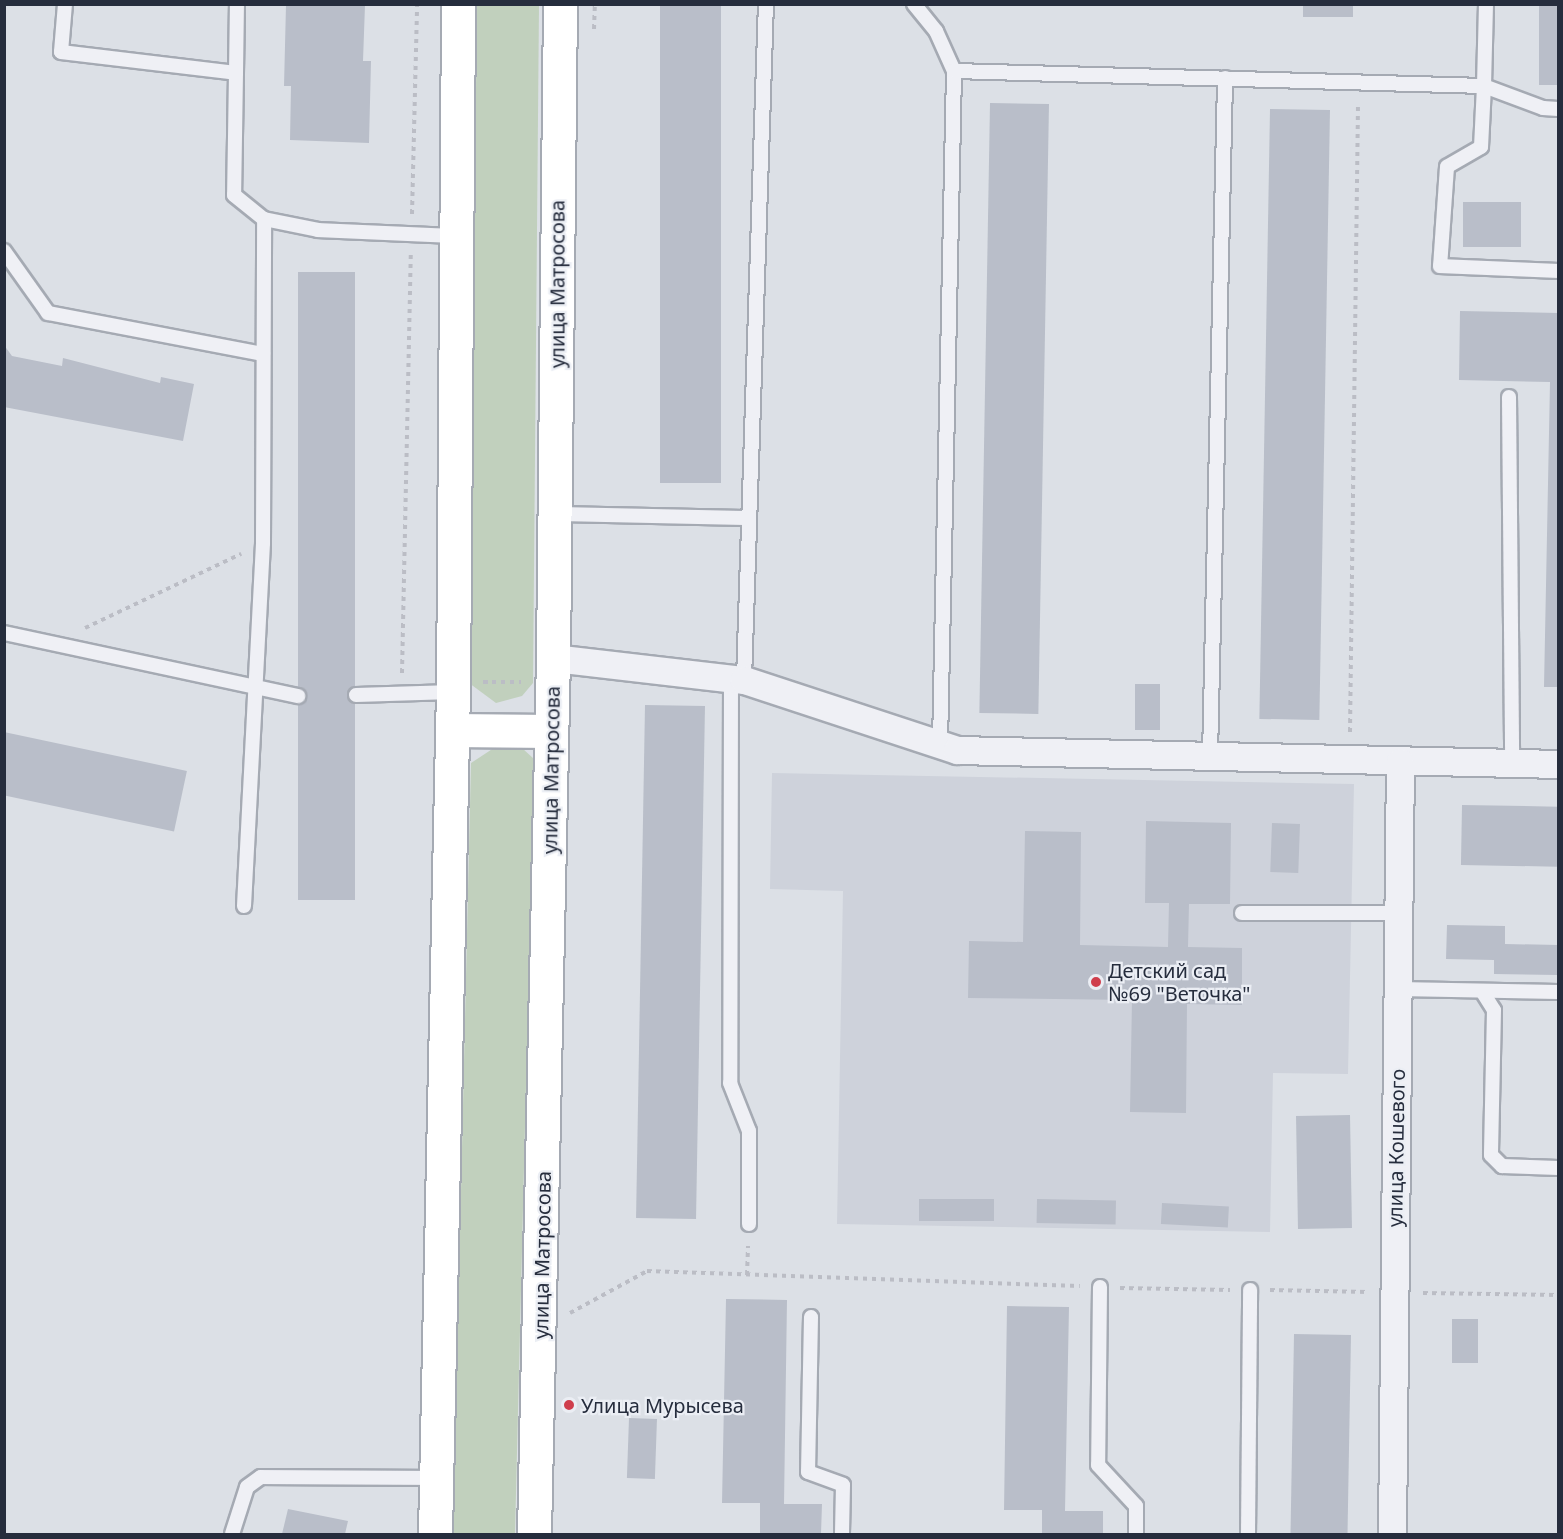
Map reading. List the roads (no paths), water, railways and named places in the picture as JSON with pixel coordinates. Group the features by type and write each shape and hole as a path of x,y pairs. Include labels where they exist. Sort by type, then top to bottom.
{"main road":[{"path":"435,1534 453,687 458,4"},
{"name":"улица Матросова","path":"534,1534 541,1329 553,670 560,4"},
{"path":"452,730 551,731"}],"street":[{"path":"553,670 738,679 957,750 1558,764"},
{"name":"улица Кошевого","path":"1392,1534 1400,762"}],"lane":[{"path":"65,4 61,52 236,73"},
{"path":"237,4 234,195 264,219 318,230 458,236"},
{"path":"748,1224 749,1131 730,1083 738,679 749,518 766,4"},
{"path":"914,4 936,31 954,70 940,745"},
{"path":"1486,4 1480,147 1447,167 1440,266 1558,271"},
{"path":"954,70 1484,86 1543,108 1558,109"},
{"path":"1210,757 1225,78"},
{"path":"244,906 258,688 263,543 264,219"},
{"path":"4,251 48,313 264,354"},
{"path":"1509,397 1512,764"},
{"path":"555,514 749,518"},
{"path":"4,633 298,696"},
{"path":"356,695 402,694 453,687"},
{"path":"1242,912 1399,914"},
{"path":"1398,989 1558,992"},
{"path":"1482,991 1494,1010 1491,1155 1502,1166 1558,1168"},
{"path":"1100,1287 1098,1465 1136,1506 1136,1534"},
{"path":"1248,1534 1250,1290"},
{"path":"811,1317 808,1473 843,1485 842,1534"},
{"path":"232,1534 247,1487 261,1477 436,1479"}],"place":[{"name":"Детский сад №69 \"Веточка\"","path":"1096,982"},
{"name":"Улица Мурысева","path":"569,1405"}]}
